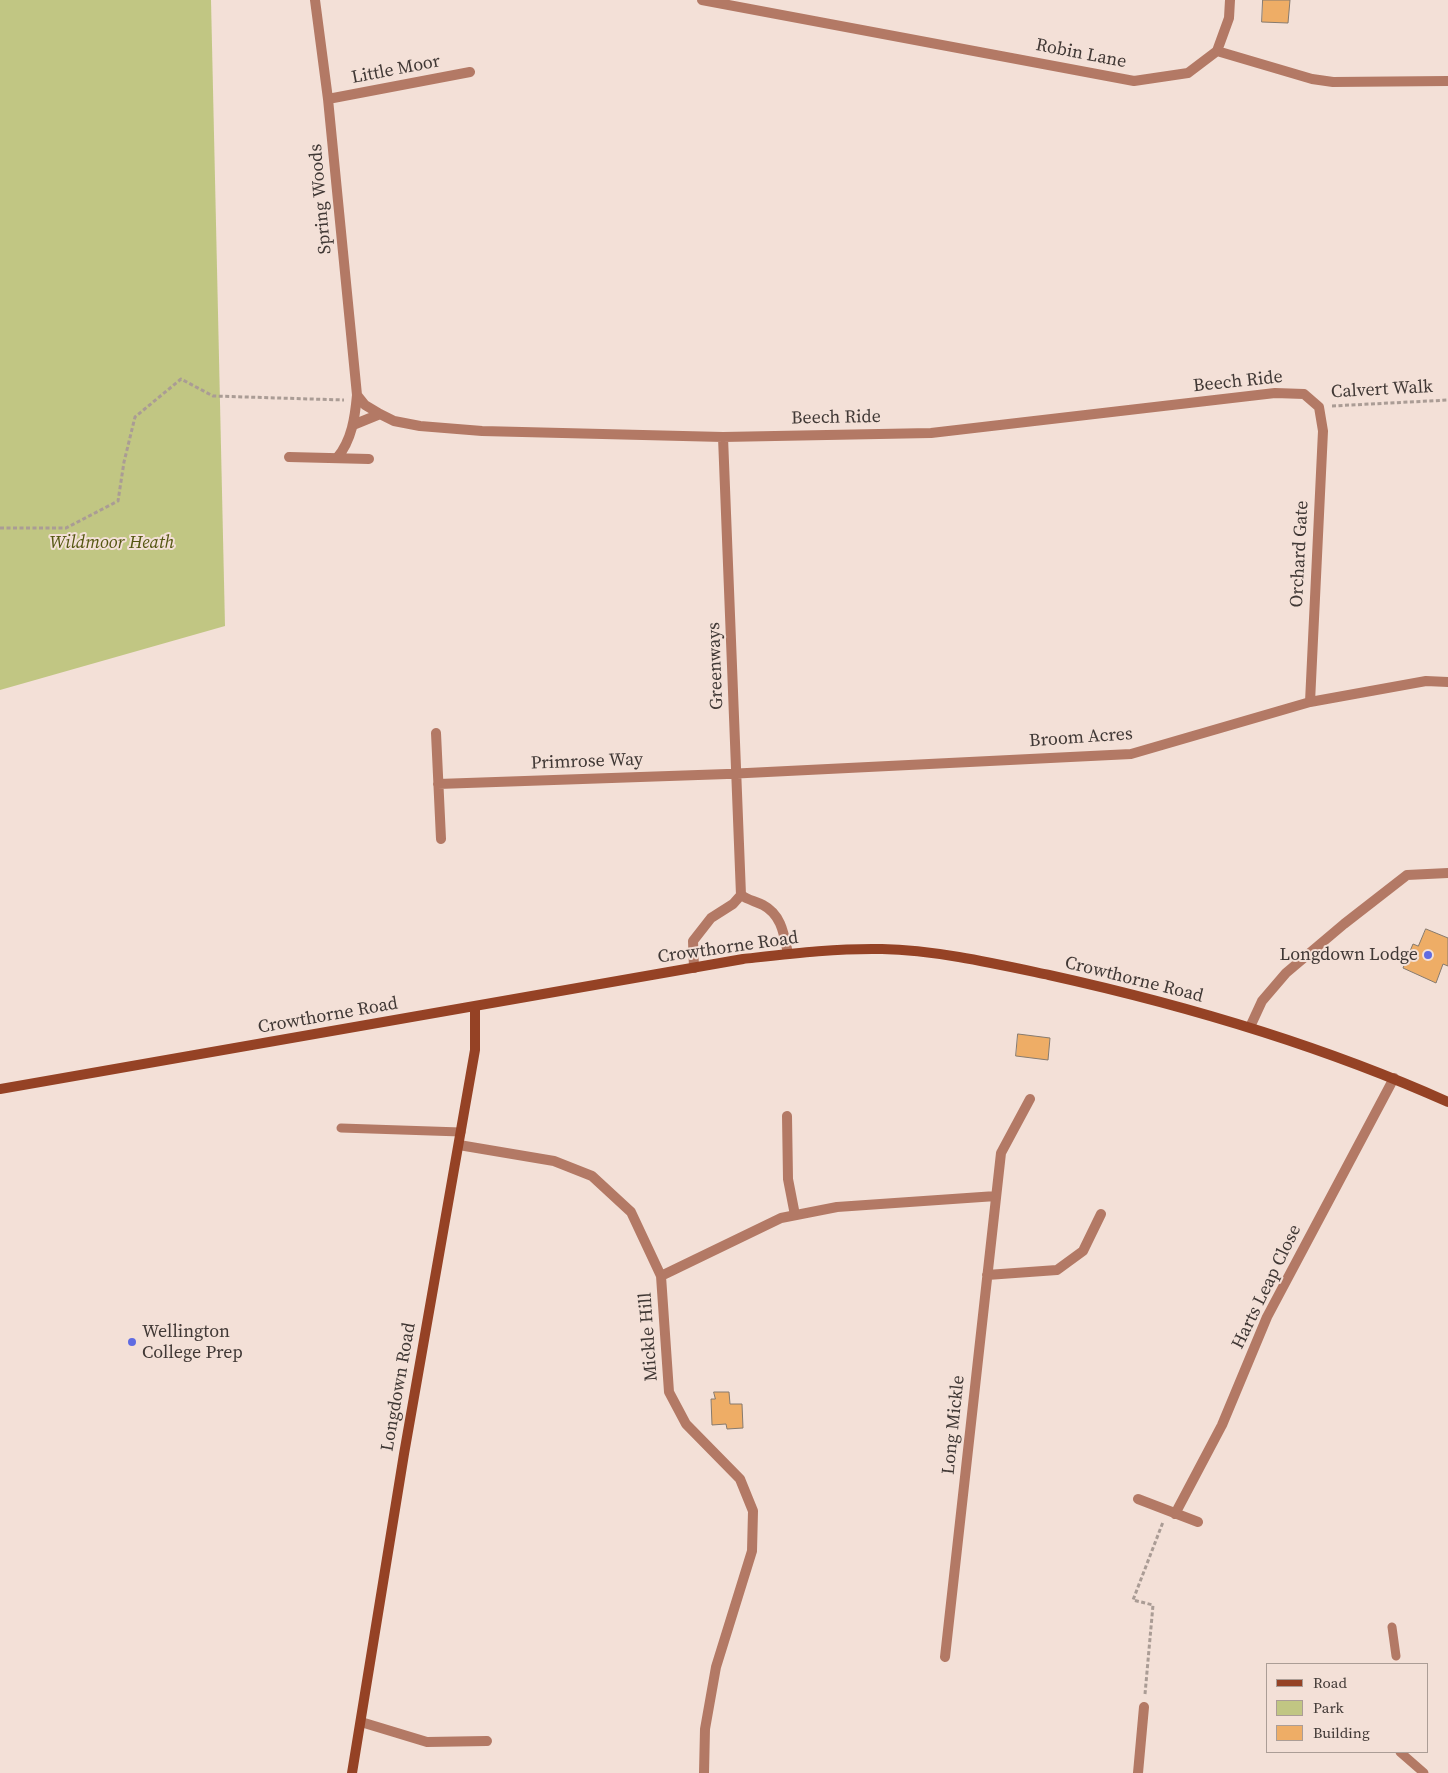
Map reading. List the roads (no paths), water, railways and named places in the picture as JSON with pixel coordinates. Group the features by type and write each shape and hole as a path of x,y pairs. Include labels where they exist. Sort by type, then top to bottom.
{"street":[{"name":"Spring Woods","path":"315,0 328,100 357,395 353,425 344,450 337,458"},
{"name":"Robin Lane","path":"702,0 1134,81 1188,73 1218,51"},
{"path":"1230,0 1229,18 1218,51 1312,79 1333,82 1448,80"},
{"name":"Little Moor","path":"328,100 470,72"},
{"name":"Beech Ride","path":"357,395 365,405 380,414 394,420 420,426 482,431 723,437 931,433 1292,392 1304,394 1318,407"},
{"name":"Orchard Gate","path":"1310,702 1322,431 1318,407"},
{"path":"353,425 380,414"},
{"name":"Greenways","path":"723,437 741,895"},
{"path":"289,457 369,459"},
{"name":"Broom Acres","path":"737,772 1131,754 1310,702 1426,681 1448,682"},
{"path":"436,733 440,839"},
{"name":"Primrose Way","path":"438,784 737,772"},
{"path":"1250,1027 1262,1001 1286,973 1407,875 1448,873"},
{"path":"694,968 693,941 711,918 733,904 741,895 763,905 776,916 782,927 788,954"},
{"name":"Crowthorne Road","path":"0,1089 694,968 788,954 882,949 978,960 1093,985 1250,1027 1394,1078 1448,1102"},
{"name":"Longdown Road","path":"352,1773 404,1454 475,1050 475,1007"},
{"name":"Harts Leap Close","path":"1171,1512 1222,1425 1267,1317 1394,1078"},
{"name":"Long Mickle","path":"945,1657 1001,1153 1030,1099"},
{"path":"787,1116 788,1179 795,1216"},
{"name":"Mickle Hill","path":"458,1145 554,1161 592,1176 631,1212 661,1276 669,1392 686,1424 740,1479 753,1511 752,1551 716,1668 705,1729 704,1773"},
{"path":"661,1276 781,1218 837,1207 996,1196"},
{"path":"987,1275 1057,1270 1083,1250 1101,1214"},
{"path":"1138,1499 1198,1522"},
{"path":"1138,1773 1144,1707"},
{"path":"361,1722 427,1742 488,1741"}],"lane":[{"path":"341,1128 461,1132"},
{"path":"1392,1628 1396,1656"},
{"path":"1401,1753 1424,1773"}],"place":[{"name":"Longdown Lodge","path":"1428,955"},
{"name":"Wellington College Prep","path":"132,1342"}],"park label":[{"name":"Wildmoor Heath","path":"112,543"}]}
